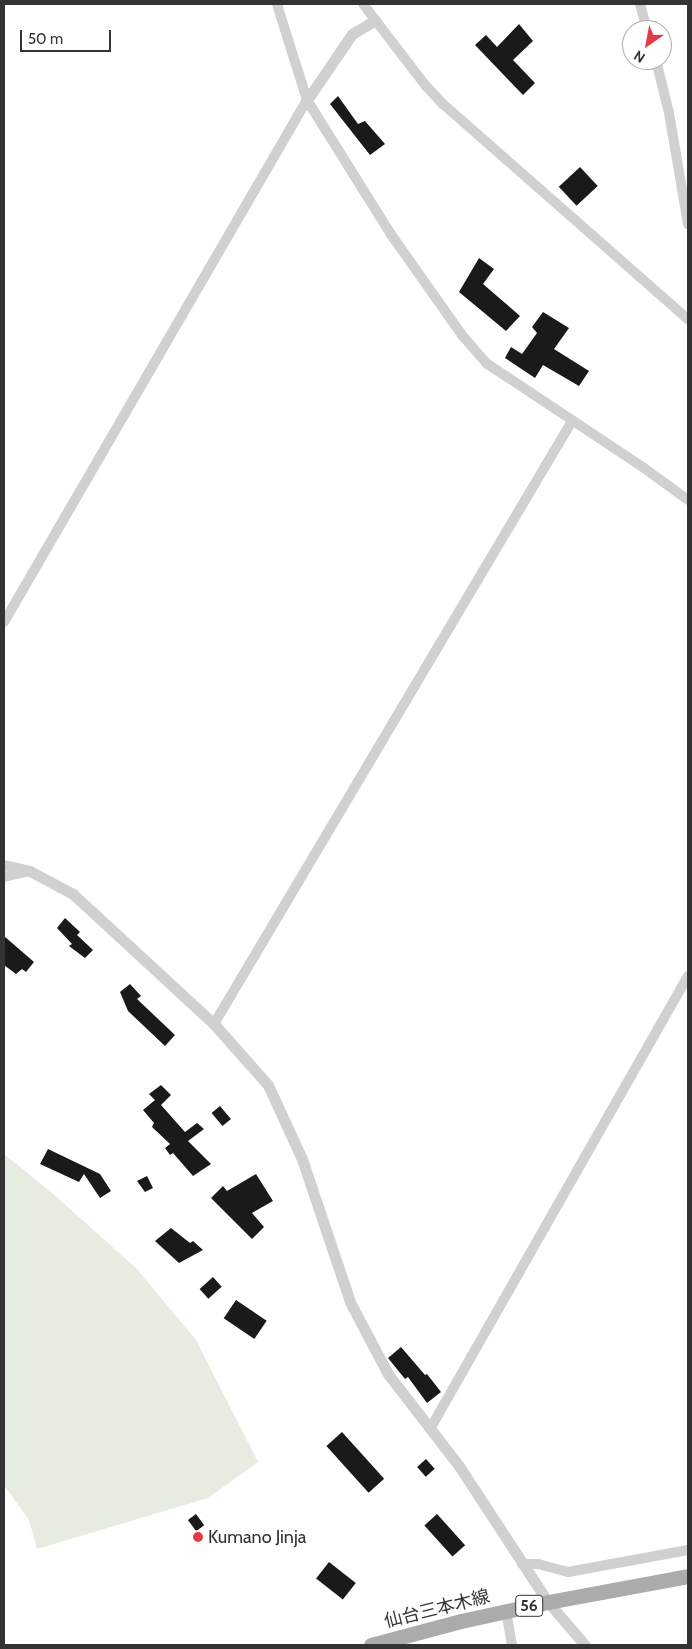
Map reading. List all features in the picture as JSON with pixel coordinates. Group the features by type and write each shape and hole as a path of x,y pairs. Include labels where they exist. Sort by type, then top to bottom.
{"main road":[{"name":"仙台三本木線","path":"371,1645 506,1611 688,1576"}],"street":[{"path":"277,4 307,100 390,233 462,335 486,363 688,500"},
{"path":"363,4 426,86 443,104 688,319"},
{"path":"640,4 645,20"},
{"path":"4,622 307,100 352,34 375,20"},
{"path":"658,70 674,138 688,224"},
{"path":"214,1024 572,421"},
{"path":"4,865 30,871 73,894 214,1024 268,1085 302,1159 350,1302 388,1374 459,1466 548,1602 586,1645"},
{"path":"4,877 30,871"},
{"path":"430,1429 688,976"},
{"path":"522,1564 538,1564 568,1572 688,1550"},
{"path":"506,1611 512,1645"}],"shaded area":[{"path":"4,1154 52,1193 136,1268 196,1340 258,1462 208,1498 37,1549 29,1520 4,1485"}],"building":[{"path":"519,24 533,41 513,60 535,83 523,95 475,45 486,35 497,47"},
{"path":"338,96 358,124 365,121 385,144 370,155 330,104"},
{"path":"580,167 598,186 577,206 559,187"},
{"path":"479,258 494,269 483,284 520,316 506,331 459,292"},
{"path":"543,312 569,328 554,349 589,371 579,386 543,365 535,378 505,358 511,347 522,354 537,333 532,327"},
{"path":"65,918 80,932 77,935 93,950 85,958 69,946 72,944 57,928"},
{"path":"4,936 34,962 26,972 22,969 16,974 4,965"},
{"path":"130,984 141,996 137,999 175,1035 165,1046 128,1011 120,992"},
{"path":"161,1085 171,1095 161,1105 185,1132 197,1123 204,1129 188,1141 211,1164 193,1176 173,1153 170,1155 165,1148 170,1144 152,1127 154,1123 143,1110 155,1100 149,1094"},
{"path":"220,1106 231,1119 223,1126 212,1113"},
{"path":"48,1149 100,1174 111,1191 100,1198 84,1174 79,1182 40,1164"},
{"path":"256,1174 273,1201 252,1213 264,1227 252,1239 211,1198 223,1186 227,1191"},
{"path":"147,1176 153,1188 145,1192 137,1181"},
{"path":"171,1228 190,1243 193,1241 203,1250 179,1263 155,1241"},
{"path":"213,1277 222,1287 208,1299 200,1289"},
{"path":"236,1300 267,1321 254,1339 224,1318"},
{"path":"401,1347 441,1392 427,1403 408,1377 405,1379 388,1358"},
{"path":"342,1432 384,1479 369,1493 326,1446"},
{"path":"426,1459 435,1469 426,1477 417,1467"},
{"path":"196,1514 204,1525 196,1531 188,1520"},
{"path":"437,1514 465,1545 452,1557 424,1525"},
{"path":"329,1562 356,1583 343,1599 316,1579"}],"place":[{"name":"Kumano Jinja","path":"198,1537"}]}
